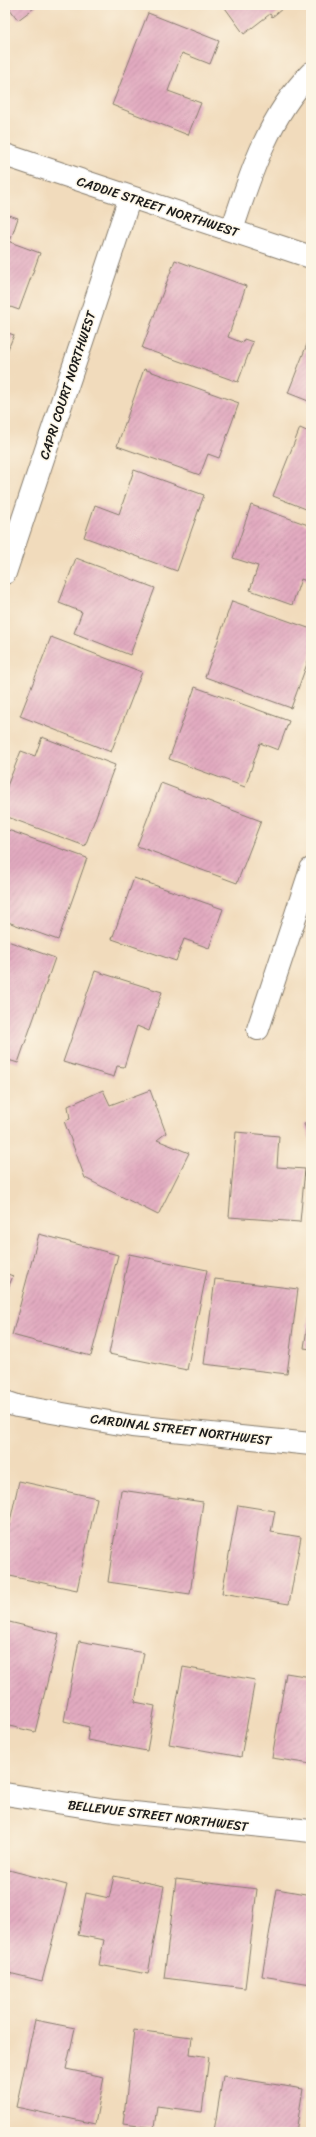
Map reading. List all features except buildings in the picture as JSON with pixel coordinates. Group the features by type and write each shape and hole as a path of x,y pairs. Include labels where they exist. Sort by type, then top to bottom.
{"street":[{"path":"232,230 244,192 267,135 296,88 311,73"},
{"name":"CADDIE STREET NORTHWEST","path":"5,155 311,257"},
{"name":"CAPRI COURT NORTHWEST","path":"5,574 130,197"},
{"path":"258,1029 311,869"},
{"name":"CARDINAL STREET NORTHWEST","path":"5,1402 17,1406 132,1426 311,1444"},
{"name":"BELLEVUE STREET NORTHWEST","path":"5,1794 114,1811 311,1832"}]}
